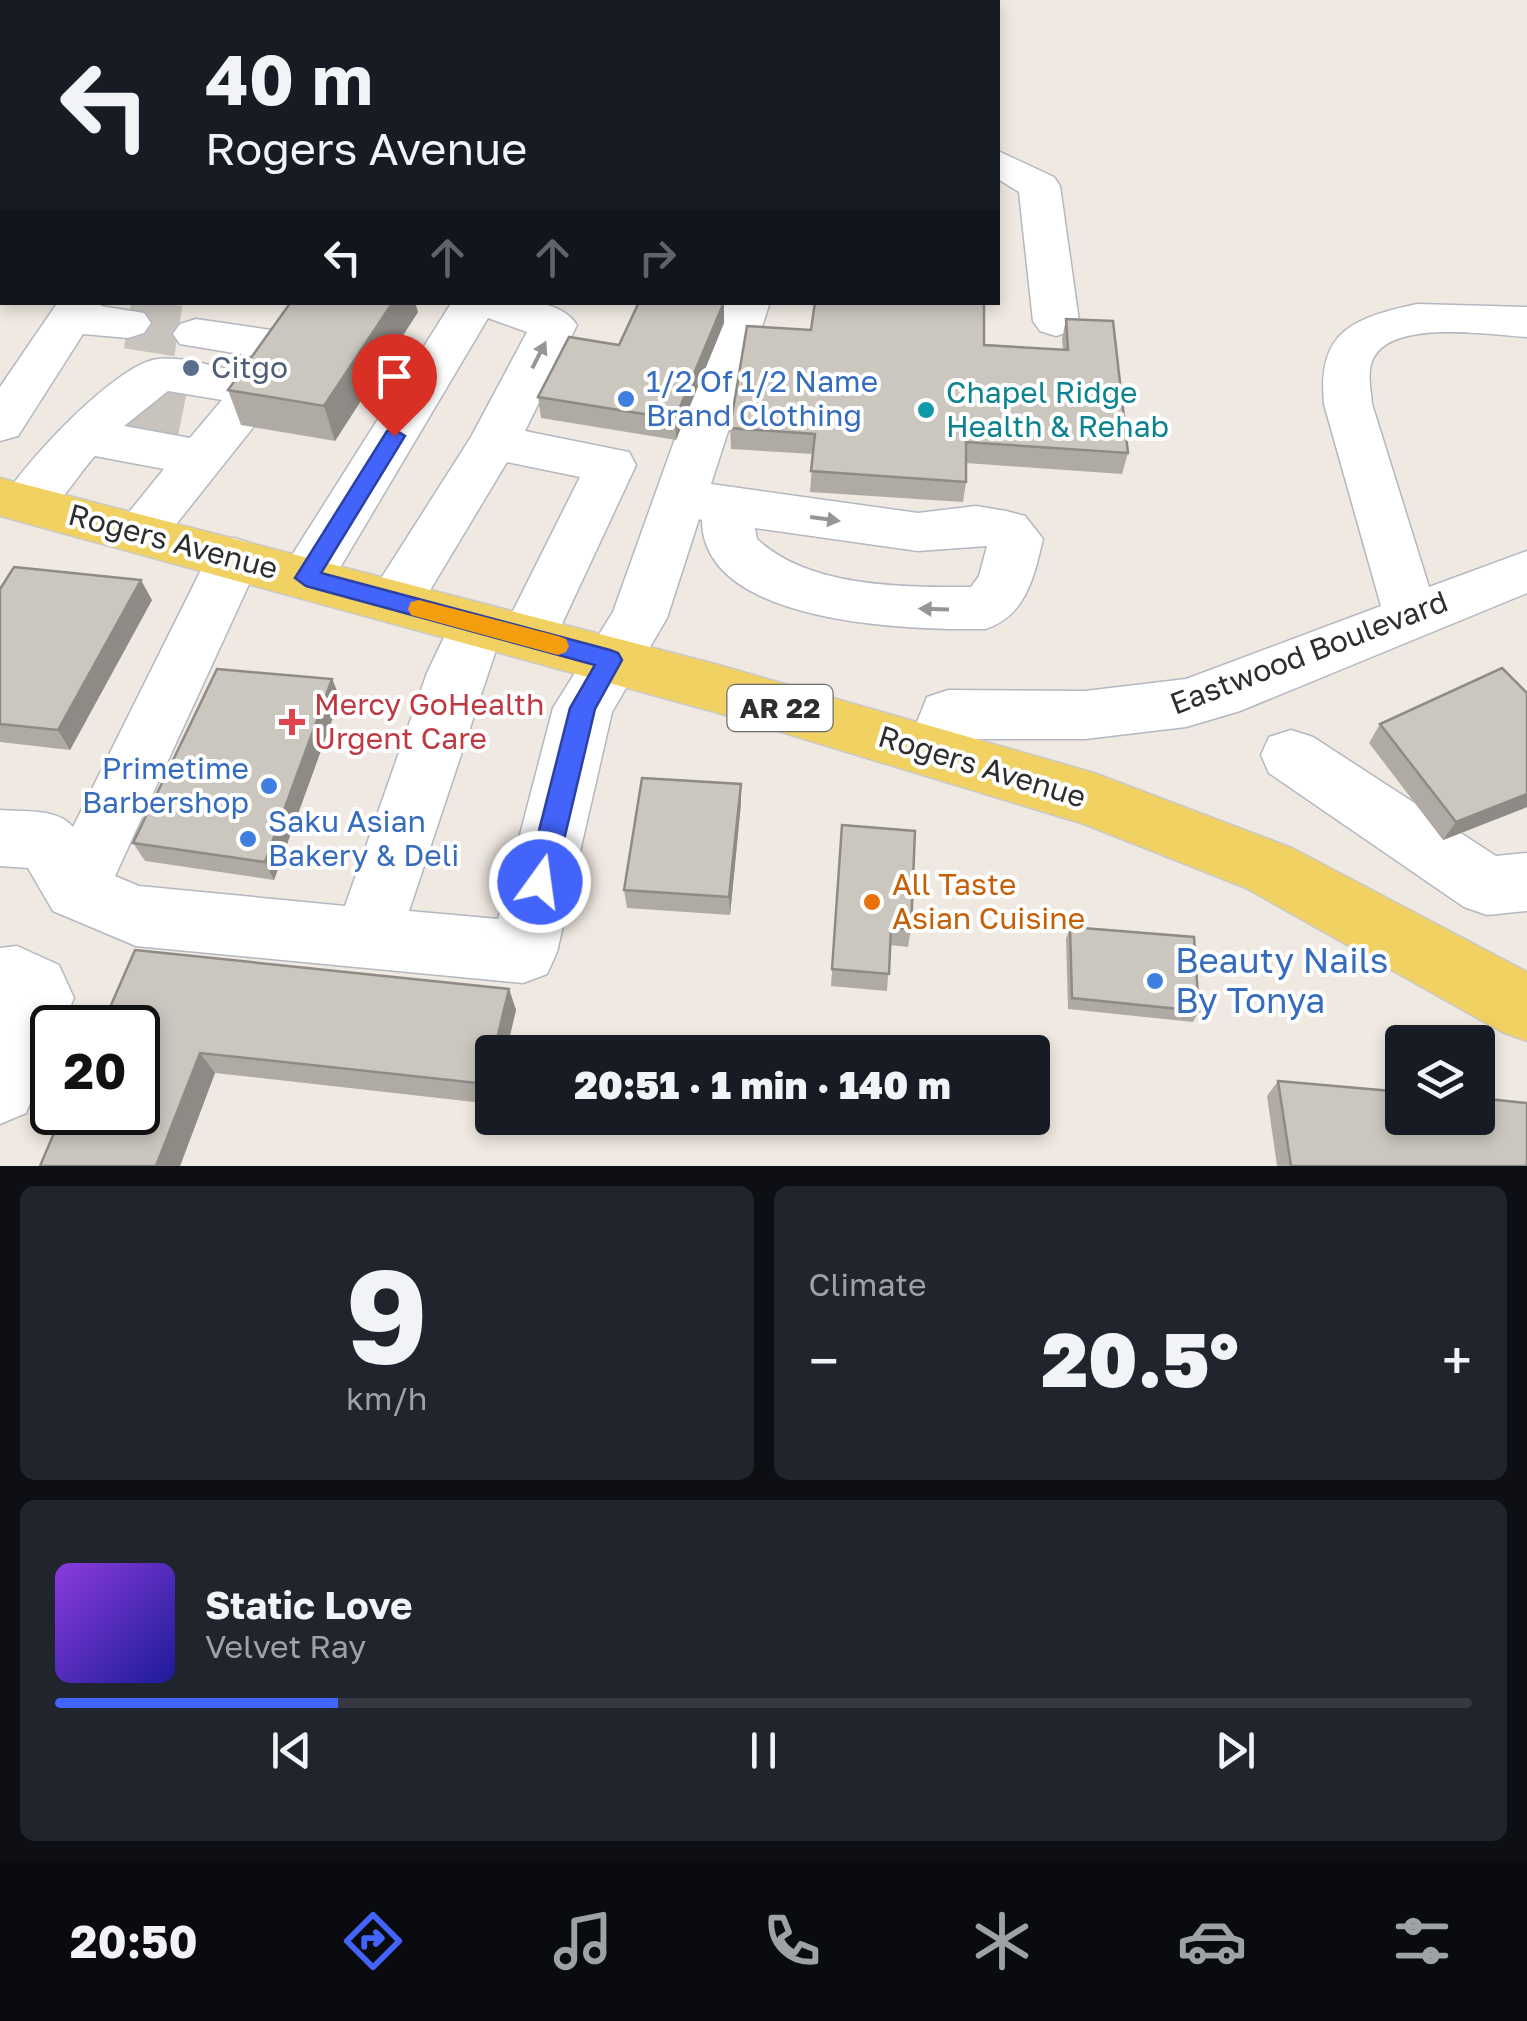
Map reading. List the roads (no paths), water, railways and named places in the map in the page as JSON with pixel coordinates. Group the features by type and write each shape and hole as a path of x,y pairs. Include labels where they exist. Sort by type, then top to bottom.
{"main road":[{"name":"Rogers Avenue","path":"13,501 610,660 1094,800 1269,868 1527,1008"}],"street":[{"path":"1001,168 1039,186 1056,321"},
{"path":"306,578 473,305"},
{"path":"394,602 494,442 554,325 495,305"},
{"path":"0,838 47,841 76,890 136,916 523,952 582,708 639,618 704,501 747,305"},
{"path":"9,411 76,310 128,323"},
{"path":"1420,612 1404,597 1348,404 1347,360 1363,337 1397,321 1416,318 1527,322"},
{"path":"139,533 218,423 282,344 196,334"},
{"path":"13,501 160,374 218,423"},
{"path":"9,411 218,423"},
{"path":"367,939 456,673 503,631 611,465 494,442"},
{"path":"704,501 918,532 976,525 1006,530 1016,539 1005,584 985,608 932,610 819,596 746,565 704,501"},
{"path":"76,890 234,558"},
{"name":"Eastwood Boulevard","path":"935,752 948,714 1108,716 1173,708 1220,694 1420,612 1515,589"},
{"path":"1291,756 1487,886 1527,882"},
{"path":"0,980 17,978 36,988 39,998 0,1088"}],"tunnel":[{"path":"128,323 196,334"},
{"path":"132,406 186,417"}],"place":[{"name":"Citgo","path":"191,368"},
{"name":"1/2 Of 1/2 Name Brand Clothing","path":"626,399"},
{"name":"Chapel Ridge Health & Rehab","path":"926,410"},
{"name":"Mercy GoHealth Urgent Care","path":"292,722"},
{"name":"Primetime Barbershop","path":"269,786"},
{"name":"Saku Asian Bakery & Deli","path":"248,839"},
{"name":"All Taste Asian Cuisine","path":"872,902"},
{"name":"Beauty Nails By Tonya","path":"1155,981"}]}
